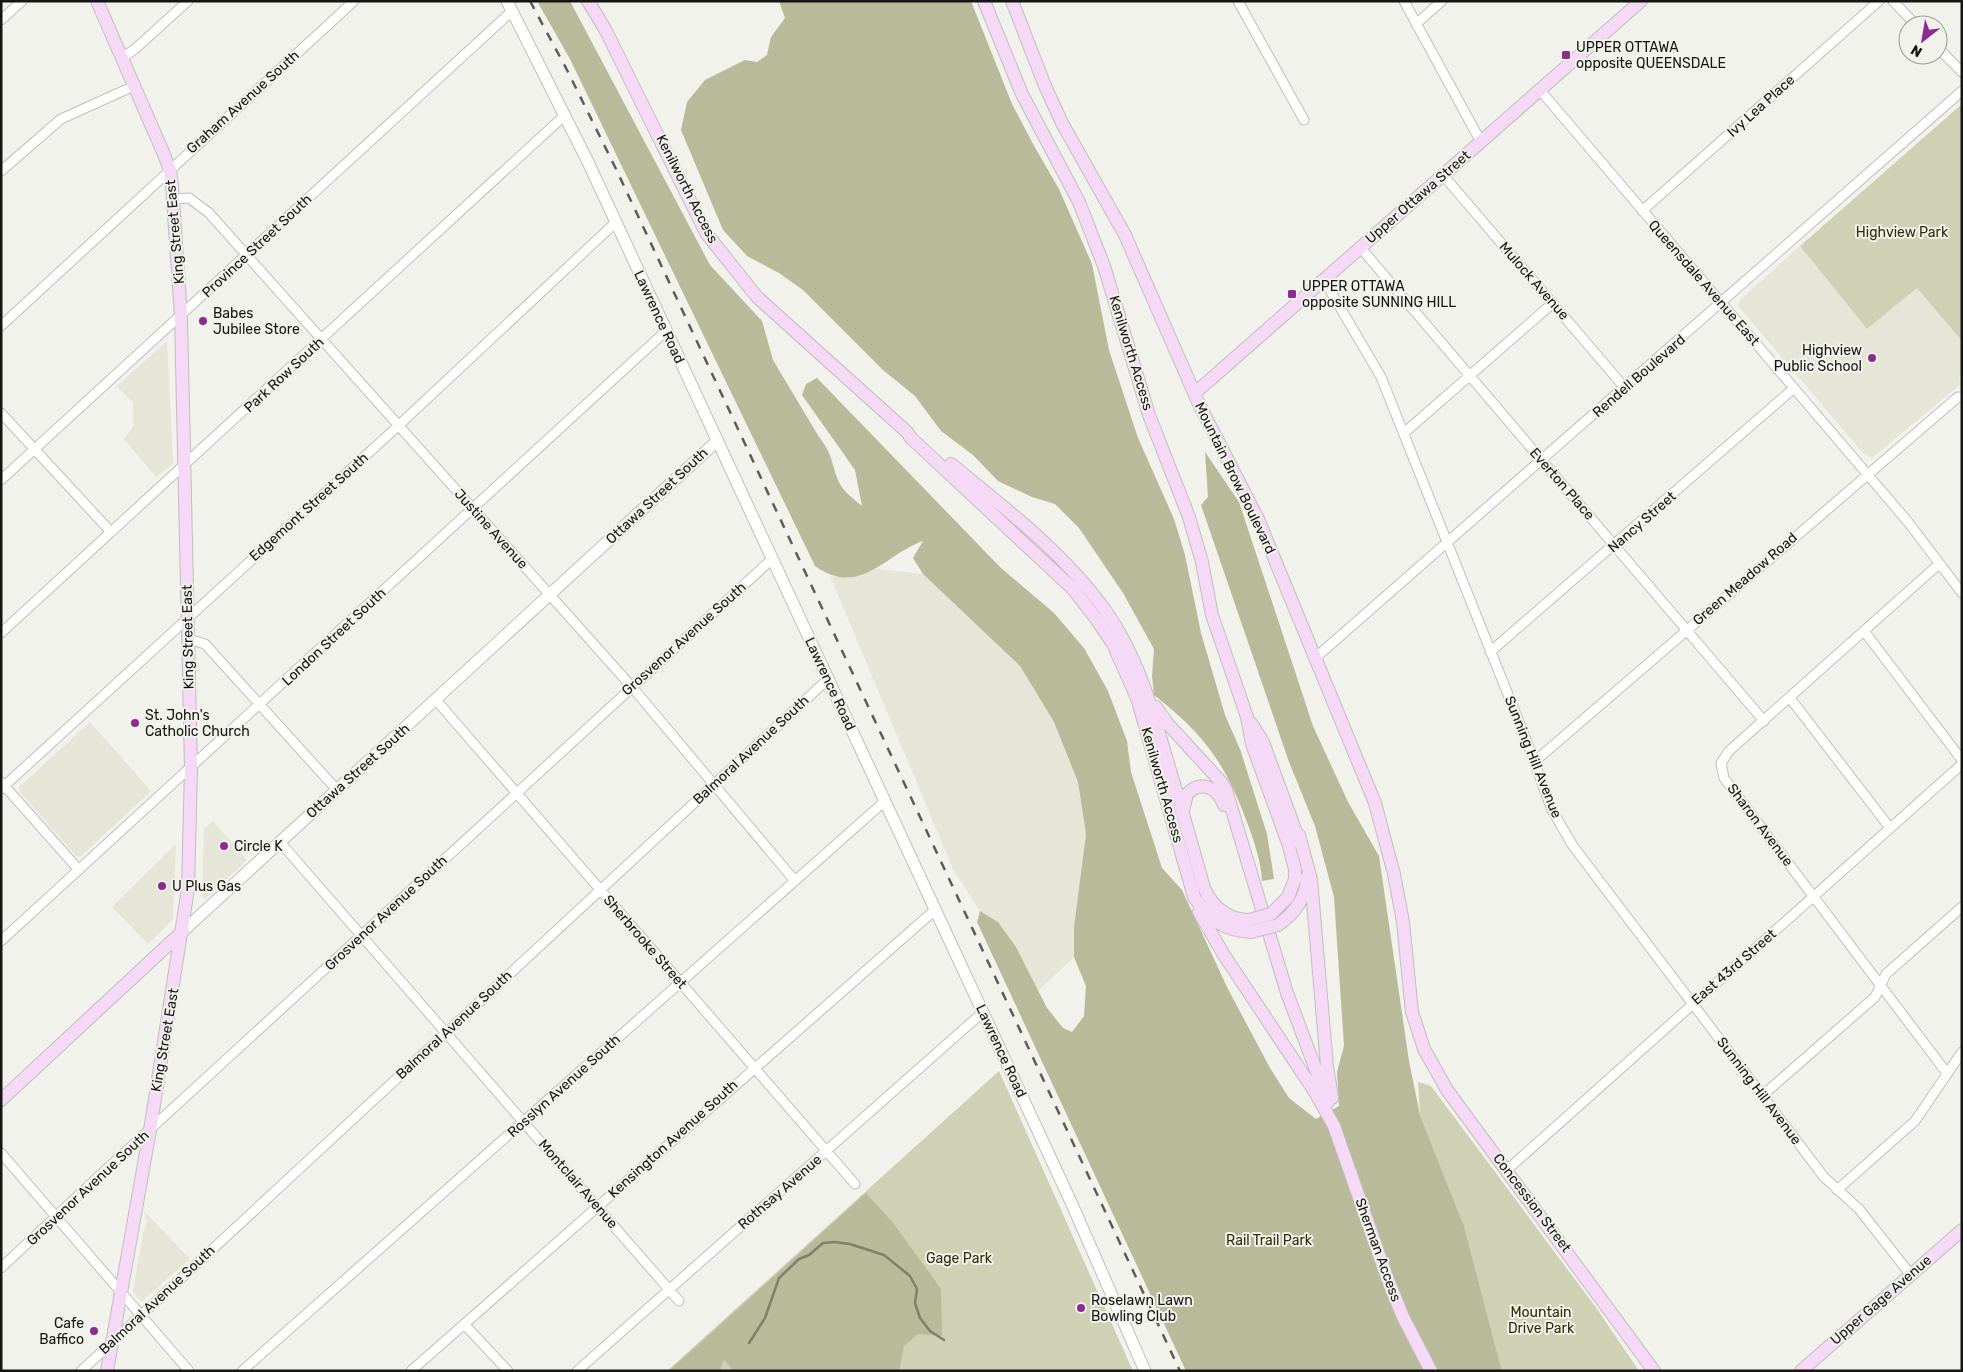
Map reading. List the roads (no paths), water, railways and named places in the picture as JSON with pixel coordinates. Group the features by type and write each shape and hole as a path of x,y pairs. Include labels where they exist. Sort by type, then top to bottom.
{"main road":[{"name":"King Street East","path":"97,1 170,170 182,316 191,768 188,889 183,931 107,1371"},
{"name":"Kenilworth Access","path":"588,1 605,29 706,233 722,256 757,297 908,432 911,438 1073,590 1097,620 1113,644 1137,698 1194,897 1202,909 1214,921 1228,928 1250,926 1294,911 1306,887 1307,872 1299,835 1263,742 1247,717"},
{"name":"Kenilworth Access","path":"984,1 1022,94 1079,202 1104,266 1149,415 1189,517 1202,562 1212,615 1247,717 1252,744 1296,869 1295,880 1288,897 1275,919"},
{"name":"Mountain Brow Boulevard","path":"1012,1 1045,86 1062,123 1125,236 1194,393 1258,519 1314,659 1375,803 1394,874 1403,922 1409,992 1417,1032"},
{"name":"Upper Ottawa Street","path":"1194,393 1641,1"},
{"name":"Kenilworth Access","path":"908,432 915,434 993,498 1071,570 1105,610 1126,644 1144,684 1208,896 1222,912 1250,926"},
{"path":"1144,684 1161,716 1222,783 1226,790 1287,993 1332,1113"},
{"path":"1182,813 1185,797 1194,787 1205,786 1218,793 1280,999 1315,1092"},
{"path":"1299,835 1311,879 1334,1126"},
{"path":"1194,897 1201,918 1315,1092 1334,1126"},
{"name":"Ottawa Street South","path":"1,1100 183,931"},
{"name":"Concession Street","path":"1417,1032 1433,1068 1654,1371"},
{"name":"Sherman Access","path":"1334,1126 1388,1280 1406,1325 1431,1371"},
{"name":"Upper Gage Avenue","path":"1801,1371 1910,1274 1960,1235"}],"street":[{"path":"1,20 22,1"},
{"path":"122,58 136,49 188,1"},
{"name":"Graham Avenue South","path":"1,326 354,1"},
{"path":"1238,1 1304,120"},
{"path":"1404,1 1481,142"},
{"path":"1416,24 1442,1"},
{"name":"Ivy Lea Place","path":"1642,211 1879,1"},
{"path":"1894,1 1907,15"},
{"name":"Lawrence Road","path":"510,6 565,115 827,680 936,908 982,1013 1071,1202 1145,1371"},
{"name":"Province Street South","path":"1,480 182,316 510,6"},
{"path":"1948,58 1962,72"},
{"path":"1,171 60,119 134,86"},
{"name":"Queensdale Avenue East","path":"1540,90 1867,474 1962,593"},
{"name":"Rendell Boulevard","path":"1314,659 1962,92"},
{"name":"Park Row South","path":"1,633 184,467 565,115"},
{"name":"Mulock Avenue","path":"1443,175 1625,388"},
{"name":"Justine Avenue","path":"173,199 189,198 201,205 632,687 795,881"},
{"name":"Edgemont Street South","path":"2,785 398,426 615,223"},
{"name":"Everton Place","path":"1360,247 1616,545 1764,721"},
{"name":"Sunning Hill Avenue","path":"1324,280 1381,377 1552,810 1573,846 1824,1177 1859,1209 1910,1274"},
{"path":"1404,433 1553,303"},
{"name":"London Street South","path":"1,941 666,332"},
{"name":"Nancy Street","path":"1490,652 1616,545 1793,389"},
{"name":"Green Meadow Road","path":"1534,762 1867,474 1960,397"},
{"path":"1,413 111,532"},
{"name":"Ottawa Street South","path":"183,931 716,442"},
{"name":"Grosvenor Avenue South","path":"1,1268 516,792 771,560"},
{"name":"Sharon Avenue","path":"1939,564 1790,698 1729,750 1722,763 1724,778 1946,1072"},
{"path":"1864,631 1962,760"},
{"path":"188,639 205,644 337,790"},
{"name":"Balmoral Avenue South","path":"81,1371 827,680"},
{"path":"1790,698 1890,828"},
{"name":"Sherbrooke Street","path":"436,700 855,1184"},
{"name":"East 43rd Street","path":"1507,1170 1962,764"},
{"path":"2,785 78,870"},
{"name":"Rosslyn Avenue South","path":"242,1371 886,801"},
{"name":"Montclair Avenue","path":"280,842 445,1034 598,1206 679,1302"},
{"path":"1763,1095 1875,997 1886,974 1962,907"},
{"name":"Kensington Avenue South","path":"411,1371 936,908"},
{"name":"Rothsay Avenue","path":"577,1371 982,1013"},
{"path":"1837,1190 1915,1121 1946,1072 1962,1052"},
{"path":"1,1153 189,1371"},
{"path":"464,1324 508,1371"}],"waterway":[{"path":"749,1343 765,1318 779,1278 799,1259 809,1255 823,1243 834,1242 850,1244 884,1255 910,1276 917,1289 915,1303 920,1318 930,1331 944,1340"}],"railway":[{"path":"530,1 616,169 1180,1371"}],"place":[{"name":"UPPER OTTAWA opposite QUEENSDALE","path":"1566,55"},
{"name":"UPPER OTTAWA opposite SUNNING HILL","path":"1292,294"},
{"name":"Babes Jubilee Store","path":"203,321"},
{"name":"Highview Public School","path":"1872,358"},
{"name":"St. John's Catholic Church","path":"135,723"},
{"name":"Circle K","path":"224,846"},
{"name":"U Plus Gas","path":"162,886"},
{"name":"Roselawn Lawn Bowling Club","path":"1081,1308"},
{"name":"Cafe Baffico","path":"94,1331"}],"park label":[{"name":"Highview Park","path":"1902,232"},
{"name":"Rail Trail Park","path":"1269,1240"},
{"name":"Gage Park","path":"959,1258"},
{"name":"Mountain Drive Park","path":"1541,1320"}]}
